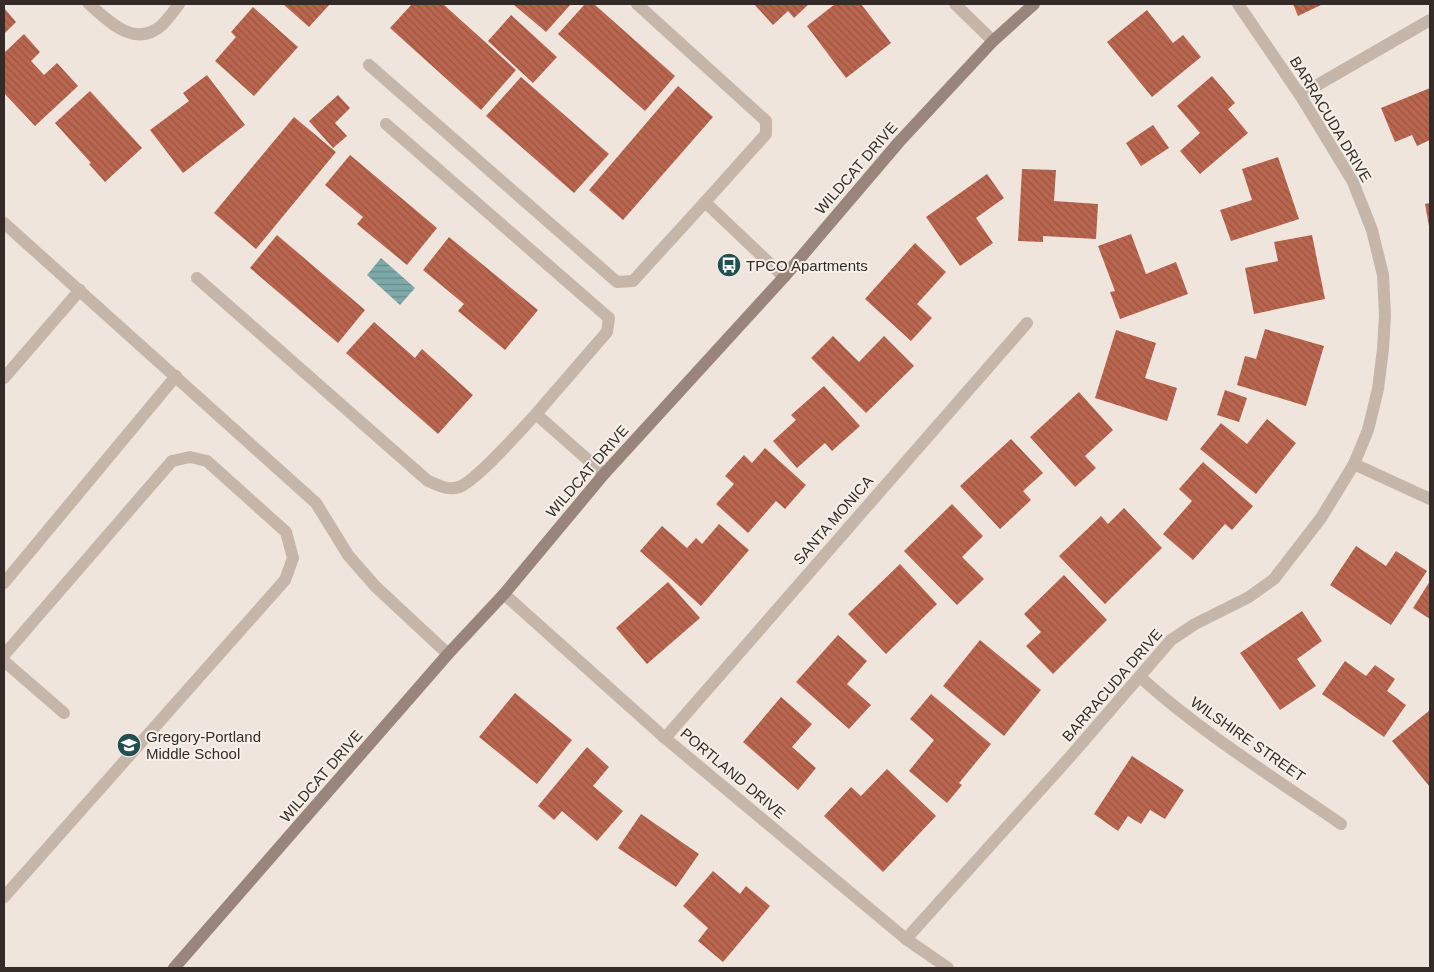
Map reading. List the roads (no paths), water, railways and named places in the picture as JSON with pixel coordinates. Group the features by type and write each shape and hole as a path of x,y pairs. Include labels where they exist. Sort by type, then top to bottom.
{"main road":[{"name":"WILDCAT DRIVE","path":"174,968 448,654 504,594 604,474 784,277 899,142 993,41 1034,4"}],"street":[{"path":"89,4 124,32 136,35 151,32 162,24 179,4"},
{"path":"369,65 617,282 633,281 766,134 766,121 637,4"},
{"path":"955,4 993,41"},
{"name":"BARRACUDA DRIVE","path":"906,939 1171,640 1195,624 1249,597 1274,579 1321,518 1354,464 1368,430 1378,389 1385,315 1383,275 1372,230 1353,182 1300,95 1238,4"},
{"path":"1300,95 1430,20"},
{"path":"197,278 428,481 444,488 458,488 473,478 536,414 607,332 609,318 386,124"},
{"path":"705,202 784,277"},
{"path":"4,223 316,503 348,555 375,586 448,654"},
{"path":"4,378 80,290"},
{"name":"SANTA MONICA","path":"665,738 1027,323"},
{"path":"4,583 176,376"},
{"path":"536,414 604,474"},
{"path":"4,655 172,461 190,457 207,461 286,532 293,558 285,580 4,897"},
{"path":"1354,464 1430,499"},
{"name":"PORTLAND DRIVE","path":"504,594 665,738 906,939 948,968"},
{"path":"4,661 64,713"},
{"name":"WILSHIRE STREET","path":"1140,677 1203,730 1341,824"}],"water":[{"path":"381,258 415,288 400,305 367,275"}],"place":[{"name":"TPCO Apartments","path":"729,265"},
{"name":"Gregory-Portland Middle School","path":"129,745"}]}
